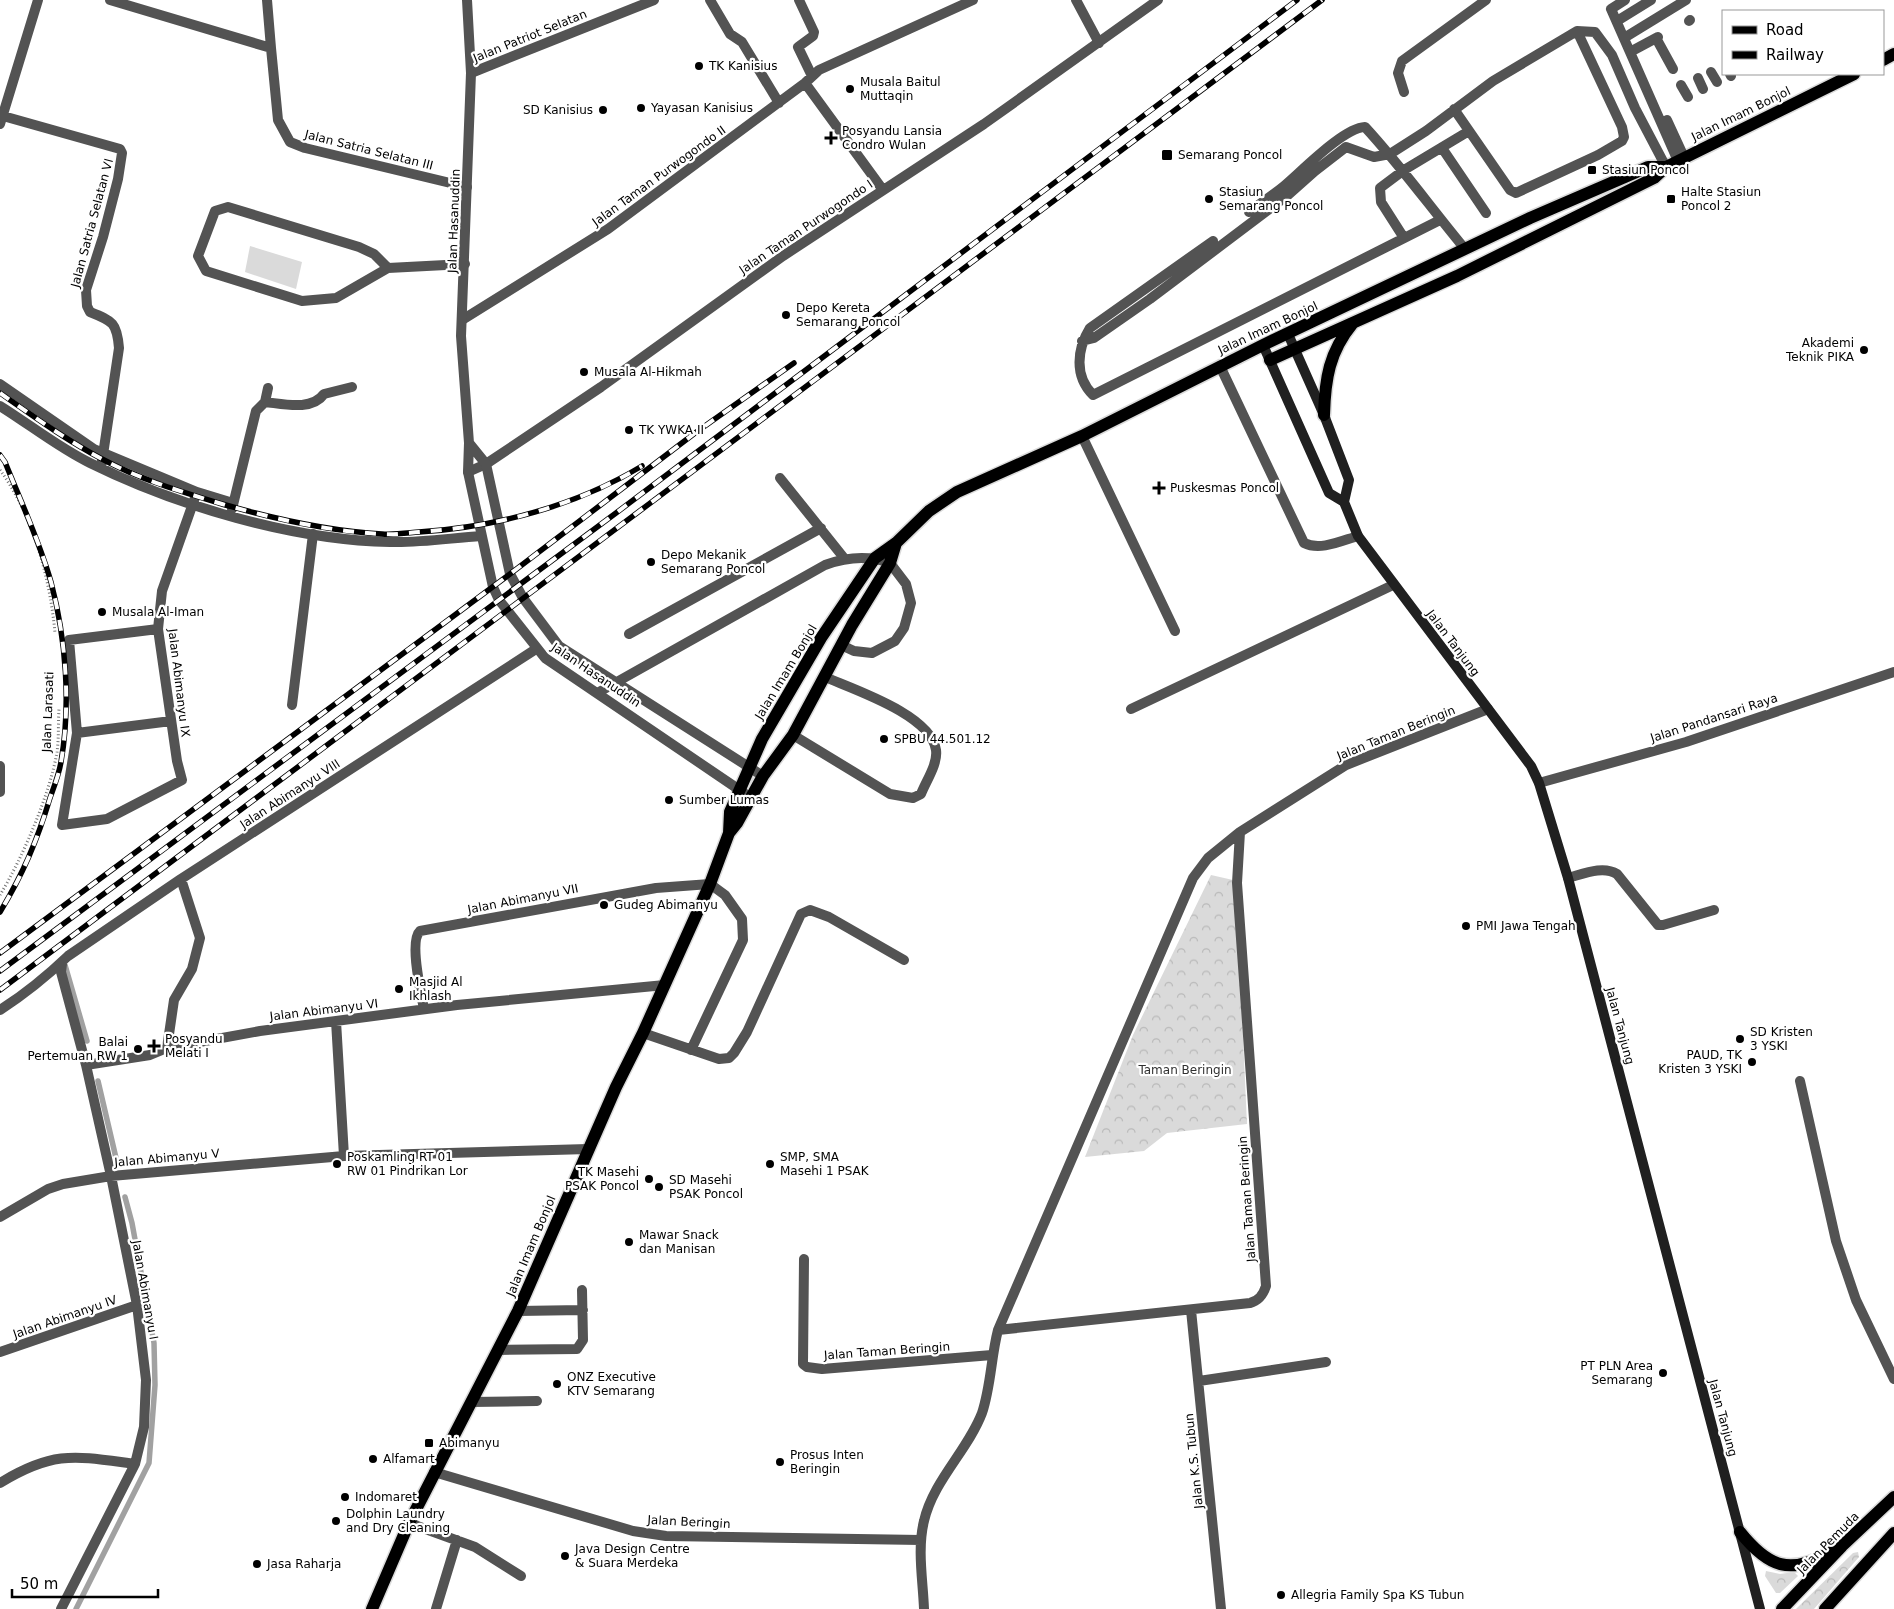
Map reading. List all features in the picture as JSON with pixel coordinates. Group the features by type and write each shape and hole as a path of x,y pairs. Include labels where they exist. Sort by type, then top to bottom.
{"main road":[{"name":"Jalan Imam Bonjol","path":"1270,360 1518,246 1654,178 1666,167 1681,159 1852,75"},
{"name":"Jalan Imam Bonjol","path":"729,833 728,820 762,739 821,638 875,558 896,543 929,511 957,492 1082,436 1263,345 1530,218 1648,168 1666,167"},
{"path":"1324,415 1325,381 1340,339 1354,322"},
{"path":"1288,334 1324,415 1349,480 1344,502"},
{"name":"Jalan Tanjung","path":"1263,345 1329,493 1344,502 1358,536 1531,766 1540,783 1568,878 1760,1609"},
{"name":"Jalan Imam Bonjol","path":"372,1609 409,1523 518,1311 588,1149 710,884 729,833 737,823 763,776 793,736 841,645 890,563 896,543"},
{"name":"Jalan Pemuda","path":"1782,1609 1842,1546 1894,1497"},
{"path":"1740,1532 1755,1551 1768,1560 1786,1566 1820,1558 1842,1546"},
{"path":"1825,1609 1894,1533"}],"street":[{"path":"1,120 38,0"},
{"path":"110,0 271,48"},
{"name":"Jalan Satria Selatan III","path":"266,0 278,120 290,142 305,148 467,187"},
{"name":"Jalan Hasanuddin","path":"467,0 471,73 462,320 469,442 468,472 481,536 496,593 536,649 545,658 599,692 751,797"},
{"name":"Jalan Patriot Selatan","path":"471,73 654,0"},
{"path":"710,0 730,34 742,42 779,103"},
{"path":"798,0 814,32 814,36 798,47 809,80 883,190"},
{"name":"Jalan Taman Purwogondo II","path":"462,320 608,229 831,63 973,0"},
{"path":"1076,0 1099,43"},
{"name":"Jalan Taman Purwogondo I","path":"468,472 486,464 601,387 783,256 984,124 1158,0"},
{"path":"1404,92 1398,73 1402,61 1486,0"},
{"path":"1620,20 1651,0"},
{"path":"1627,36 1686,0"},
{"path":"1618,5 1620,20 1681,159"},
{"path":"1454,109 1510,190 1516,193 1598,155 1622,140 1622,127 1577,31"},
{"path":"1082,341 1094,338 1150,299 1288,195 1314,171 1346,147 1374,157 1390,154 1426,131 1493,82 1577,31 1595,32 1612,55 1635,108 1666,167"},
{"path":"1633,50 1657,38 1673,70"},
{"path":"1711,72 1717,82"},
{"path":"1698,78 1704,89"},
{"path":"1682,85 1688,97"},
{"name":"Jalan Satria Selatan VI","path":"1,120 120,149 122,153 118,180 103,237 86,290 87,306 90,312 108,319 115,326 118,334 119,348 101,468"},
{"path":"1249,212 1283,187 1337,140 1360,127 1365,127 1404,170 1440,220 1465,249"},
{"path":"1404,238 1381,202 1380,188 1404,170 1470,132"},
{"path":"1442,148 1486,212"},
{"path":"388,268 374,254 359,247 228,207 215,211 198,256 206,271 302,301 336,298 388,268 465,264"},
{"path":"1213,241 1090,328 1082,341 1079,356 1082,379 1093,394 1098,394 1440,220"},
{"path":"1220,366 1304,543 1311,547 1321,546 1358,536"},
{"path":"0,384 103,454 197,492 233,502"},
{"path":"265,402 306,405 320,400 324,394 352,387"},
{"path":"231,515 256,411 265,402 268,388"},
{"path":"0,406 89,463 193,505 276,528 390,542 481,536"},
{"path":"1082,436 1174,631"},
{"name":"Jalan Hasanuddin","path":"469,442 486,464 510,574 516,586 559,646 763,776"},
{"path":"780,478 844,558"},
{"name":"Jalan Abimanyu IX","path":"77,733 62,825 107,819 182,780 177,761 158,629 162,591 197,492"},
{"path":"629,634 821,528"},
{"path":"292,705 313,534"},
{"path":"599,692 825,565 844,558 875,558 890,563 906,584 911,603 904,628 894,641 872,653 854,651 841,645"},
{"path":"1131,709 1393,585"},
{"path":"158,629 69,640 77,733 171,720"},
{"name":"Jalan Abimanyu VIII","path":"0,1010 62,964 68,956 182,879 536,649"},
{"name":"Jalan Pandansari Raya","path":"1540,783 1686,742 1894,672"},
{"path":"793,736 890,794 913,798 921,794 936,758 932,738 925,729 911,717 825,677"},
{"name":"Jalan Taman Beringin","path":"804,1259 803,1364 807,1367 822,1369 992,1355 998,1330 1193,878 1208,858 1240,832 1346,765 1488,710"},
{"path":"0,766 0,792"},
{"name":"Jalan Taman Beringin","path":"998,1330 1256,1302 1266,1286 1237,883 1240,832"},
{"path":"1568,878 1589,872 1612,871 1617,874 1658,924 1663,925 1714,910"},
{"path":"167,1048 174,1000 192,969 200,938 200,931 182,879"},
{"path":"691,1050 743,940 742,919 725,895 710,884"},
{"name":"Jalan Abimanyu VII","path":"424,1009 415,945 416,934 420,931 656,888 710,884"},
{"path":"643,1033 719,1059 729,1058 747,1032 801,914 810,910 829,917 904,960"},
{"name":"Jalan Abimanyu I","path":"61,1609 135,1464 144,1427 146,1380 137,1305 111,1176 86,1065 61,972 62,964"},
{"name":"Jalan Abimanyu VI","path":"86,1065 150,1055 167,1048 260,1031 424,1009 665,985"},
{"path":"336,1021 344,1156"},
{"path":"1800,1081 1836,1241 1856,1300 1894,1379"},
{"name":"Jalan Abimanyu V","path":"0,1217 48,1189 63,1184 111,1176 344,1156 588,1149"},
{"path":"498,1350 577,1349 583,1340 582,1290"},
{"name":"Jalan Abimanyu IV","path":"0,1352 137,1305"},
{"path":"518,1311 583,1310"},
{"name":"Jalan K.S. Tubun","path":"1191,1310 1221,1609"},
{"path":"924,1609 921,1540 924,1520 932,1501 981,1414 990,1382 992,1355"},
{"path":"1198,1381 1326,1362"},
{"path":"470,1402 537,1401"},
{"path":"0,1483 45,1460 77,1456 135,1464"},
{"name":"Jalan Beringin","path":"434,1472 633,1532 666,1536 921,1540"},
{"path":"409,1523 475,1547 522,1576"},
{"path":"436,1609 457,1540"}],"path":[{"path":"0,470 16,497 34,538 42,565 56,643"},
{"name":"Jalan Larasati","path":"0,895 17,868 48,785 57,752 59,702"}],"green space":[{"path":"250,246 302,262 296,289 245,272"},
{"name":"Taman Beringin","path":"1211,875 1233,880 1239,950 1247,1124 1167,1133 1144,1151 1085,1157 1133,1035"},
{"path":"1858,1552 1859,1557 1814,1609 1796,1609 1853,1553"},
{"path":"1766,1571 1780,1574 1794,1572 1798,1576 1780,1593 1776,1593 1765,1576"}],"waterway":[{"path":"65,965 87,1041"},
{"path":"98,1081 116,1158"},
{"path":"76,1609 149,1463 155,1385 154,1343 132,1223 125,1197"}],"railway":[{"path":"0,971 616,513 1297,0"},
{"path":"0,990 1322,0"},
{"path":"0,953 510,574 695,433 794,363"},
{"path":"0,393 50,428 89,452 146,479 176,490 262,515 301,524 362,532 405,533 477,525 506,519 563,503 617,480 642,466"},
{"path":"0,455 5,462 30,521 51,582 60,626 66,695 64,740 58,776 29,857 0,912"}],"place":[{"name":"TK Kanisius","path":"699,66"},
{"name":"Musala Baitul Muttaqin","path":"850,89"},
{"name":"Yayasan Kanisius","path":"641,108"},
{"name":"SD Kanisius","path":"603,110"},
{"name":"Posyandu Lansia Condro Wulan","path":"831,138"},
{"name":"Semarang Poncol","path":"1167,155"},
{"name":"Stasiun Poncol","path":"1592,170"},
{"name":"Stasiun Semarang Poncol","path":"1209,199"},
{"name":"Halte Stasiun Poncol 2","path":"1671,199"},
{"name":"Depo Kereta Semarang Poncol","path":"786,315"},
{"name":"Akademi Teknik PIKA","path":"1864,350"},
{"name":"Musala Al-Hikmah","path":"584,372"},
{"name":"TK YWKA II","path":"629,430"},
{"name":"Puskesmas Poncol","path":"1159,488"},
{"name":"Depo Mekanik Semarang Poncol","path":"651,562"},
{"name":"Musala Al-Iman","path":"102,612"},
{"name":"SPBU 44.501.12","path":"884,739"},
{"name":"Sumber Lumas","path":"669,800"},
{"name":"Gudeg Abimanyu","path":"604,905"},
{"name":"PMI Jawa Tengah","path":"1466,926"},
{"name":"Masjid Al Ikhlash","path":"399,989"},
{"name":"SD Kristen 3 YSKI","path":"1740,1039"},
{"name":"Posyandu Melati I","path":"154,1046"},
{"name":"Balai Pertemuan RW 1","path":"138,1049"},
{"name":"PAUD, TK Kristen 3 YSKI","path":"1752,1062"},
{"name":"Poskamling RT 01 RW 01 Pindrikan Lor","path":"337,1164"},
{"name":"SMP, SMA Masehi 1 PSAK","path":"770,1164"},
{"name":"TK Masehi PSAK Poncol","path":"649,1179"},
{"name":"SD Masehi PSAK Poncol","path":"659,1187"},
{"name":"Mawar Snack dan Manisan","path":"629,1242"},
{"name":"PT PLN Area Semarang","path":"1663,1373"},
{"name":"ONZ Executive KTV Semarang","path":"557,1384"},
{"name":"Abimanyu","path":"429,1443"},
{"name":"Alfamart","path":"373,1459"},
{"name":"Prosus Inten Beringin","path":"780,1462"},
{"name":"Indomaret","path":"345,1497"},
{"name":"Dolphin Laundry and Dry Cleaning","path":"336,1521"},
{"name":"Java Design Centre & Suara Merdeka","path":"565,1556"},
{"name":"Jasa Raharja","path":"257,1564"},
{"name":"Allegria Family Spa KS Tubun","path":"1281,1595"}]}
